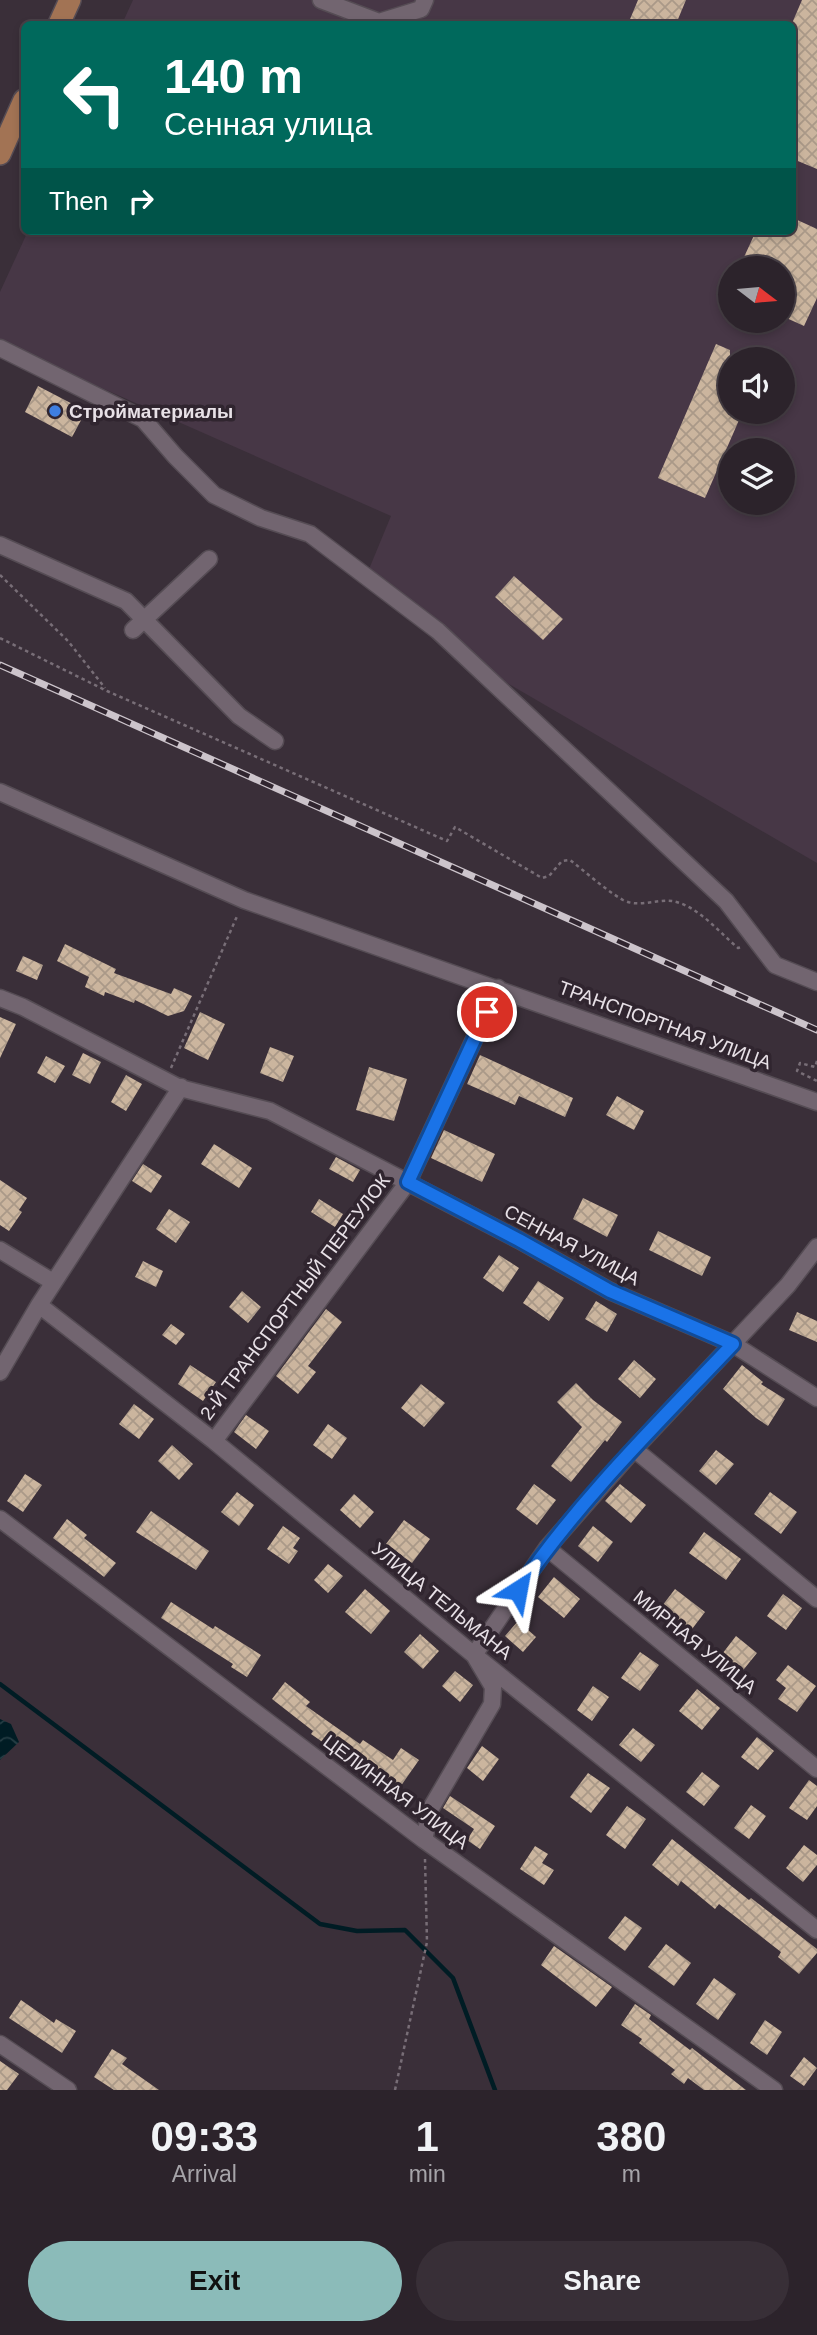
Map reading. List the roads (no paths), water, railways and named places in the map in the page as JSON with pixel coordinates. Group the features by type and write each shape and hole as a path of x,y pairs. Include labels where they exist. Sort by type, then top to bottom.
{"main road":[{"path":"60,21 70,0"},
{"path":"0,154 21,107"}],"street":[{"path":"321,0 376,21"},
{"path":"382,21 421,9 425,0"},
{"path":"0,348 143,419 214,495 261,518 310,534 438,631 726,901 775,965 817,982"},
{"path":"0,545 126,601 139,625 239,716 275,741"},
{"path":"139,625 209,559"},
{"name":"ТРАНСПОРТНАЯ УЛИЦА","path":"0,792 244,900 817,1102"},
{"name":"2-Й ТРАНСПОРТНЫЙ ПЕРЕУЛОК","path":"214,1441 408,1182 498,988"},
{"name":"СЕННАЯ УЛИЦА","path":"0,998 23,1007 175,1085 270,1111 519,1240 610,1291 733,1344 817,1398"},
{"path":"0,1372 175,1085"},
{"path":"424,1840 431,1808 492,1704 493,1687 474,1655 547,1548 634,1449 788,1285 817,1247"},
{"path":"0,1250 54,1282"},
{"name":"УЛИЦА ТЕЛЬМАНА","path":"39,1305 214,1441 474,1655 817,1930"},
{"path":"634,1449 817,1599"},
{"name":"ЦЕЛИННАЯ УЛИЦА","path":"0,1519 424,1840 774,2090"},
{"name":"МИРНАЯ УЛИЦА","path":"547,1548 817,1769"},
{"path":"0,2044 68,2090"}],"water":[{"path":"0,1719 11,1724 19,1742 0,1760"}],"waterway":[{"path":"0,1684 320,1924 357,1931 405,1930 453,1978 495,2090"}],"railway":[{"path":"0,665 817,1030"}],"place":[{"name":"Стройматериалы","path":"55,411"}]}
